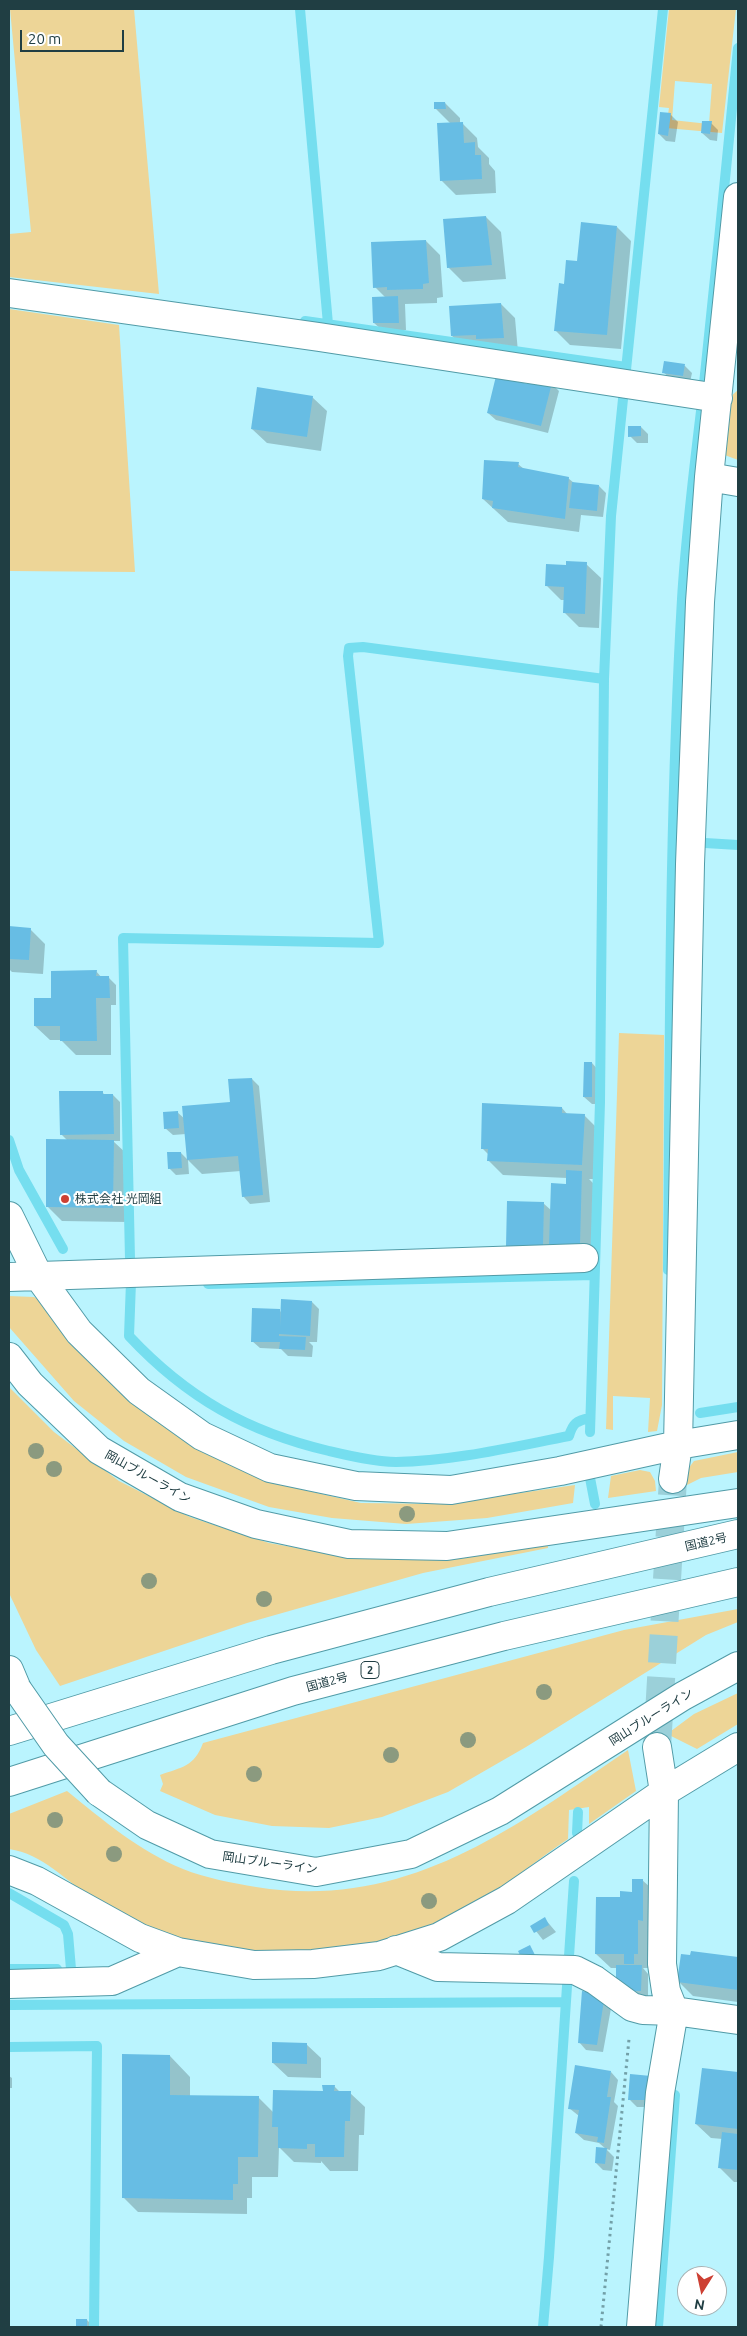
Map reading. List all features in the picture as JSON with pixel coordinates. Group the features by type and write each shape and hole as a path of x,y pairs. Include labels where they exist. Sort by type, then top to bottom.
{"main road":[{"path":"673,1479 678,1445 694,741 700,602 709,477 708,397 738,197"},
{"path":"9,293 319,337 708,397"},
{"path":"709,477 738,482"},
{"path":"9,1216 39,1277 79,1332 139,1391 202,1436 270,1468 356,1486 452,1490 560,1471 738,1434"},
{"path":"9,1278 584,1258"},
{"name":"岡山ブルーライン","path":"9,1357 30,1384 99,1450 180,1497 256,1524 349,1544 448,1546 738,1503"},
{"name":"国道2号","path":"9,1732 271,1650 489,1592 738,1534"},
{"name":"国道2号","path":"9,1782 293,1690 504,1636 738,1582"},
{"name":"岡山ブルーライン","path":"13,1680 56,1745 100,1792 147,1826 210,1854 316,1872 411,1854 500,1811 683,1696 738,1666"},
{"path":"641,2327 660,2093 674,2011 666,1991 662,1964 664,1792 657,1747"},
{"path":"9,1870 37,1881 140,1938 178,1952 254,1965 313,1964 379,1956 439,1937 507,1900 664,1792 738,1747"},
{"path":"396,1950 438,1967 567,1970 595,1980 632,2007 643,2010 674,2011 738,2020"},
{"path":"9,1984 112,1981 178,1952"}],"path":[{"path":"601,2327 632,2007"}],"shaded area":[{"path":"10,9 134,9 159,294 9,277 9,234 31,232"},
{"path":"669,9 736,9 722,133 666,128 669,108 659,107","holes":["675,81 712,84 709,124 672,120"]},
{"path":"9,309 119,325 135,572 9,571"},
{"path":"738,390 738,460 722,454 730,397"},
{"path":"619,1033 664,1035 662,1405 657,1431 648,1432 650,1398 613,1396 613,1430 606,1429"},
{"path":"9,1296 34,1297 42,1302 119,1389 164,1427 224,1462 287,1486 361,1503 445,1504 575,1485 573,1503 487,1518 406,1524 332,1518 269,1507 186,1477 124,1441 74,1401 9,1327"},
{"path":"9,1387 54,1432 119,1481 190,1517 269,1543 350,1557 548,1541 548,1548 423,1573 247,1623 60,1686 36,1650 9,1593"},
{"path":"738,1452 738,1472 701,1478 685,1486 688,1469 694,1461"},
{"path":"640,1470 650,1472 655,1481 656,1491 608,1498 611,1476"},
{"path":"738,1609 738,1622 706,1635 526,1747 448,1792 382,1817 329,1828 272,1826 215,1815 160,1791 163,1784 160,1775 181,1768 191,1762 196,1757 203,1743 624,1630"},
{"path":"738,1693 738,1724 697,1749 667,1734 694,1714"},
{"path":"628,1750 636,1791 589,1824 589,1807 569,1810 568,1839 475,1904 440,1922 404,1936 366,1946 287,1953 247,1951 209,1945 171,1935 138,1925 126,1919 97,1902 33,1856 9,1849 9,1814 67,1791 136,1844 167,1862 192,1872 219,1880 256,1887 310,1891 361,1887 409,1875 455,1857 499,1834 542,1808"}],"building":[{"path":"434,102 445,102 446,109 434,109"},
{"path":"660,112 671,113 668,136 658,134"},
{"path":"702,121 712,121 710,134 701,133"},
{"path":"463,122 464,143 475,142 475,155 481,155 482,179 440,181 437,123"},
{"path":"486,216 492,265 447,268 443,219"},
{"path":"581,222 617,226 607,335 554,331 559,283 564,284 566,260 577,261"},
{"path":"426,240 429,283 423,284 423,289 387,290 387,287 373,288 371,242"},
{"path":"398,296 399,323 373,323 372,297"},
{"path":"501,303 504,338 476,339 476,335 451,336 449,306"},
{"path":"664,361 685,364 683,376 662,373"},
{"path":"496,376 528,384 529,377 552,383 541,426 487,413"},
{"path":"257,387 313,396 307,437 251,429"},
{"path":"628,426 641,426 641,436 628,437"},
{"path":"484,460 519,462 518,467 569,477 565,519 492,508 493,501 482,499"},
{"path":"572,482 599,485 597,511 569,508"},
{"path":"566,561 587,562 585,614 563,613 564,587 545,586 546,564 566,565"},
{"path":"9,926 31,928 29,960 9,959"},
{"path":"97,970 96,976 109,976 110,998 96,998 97,1041 60,1041 60,1026 34,1026 34,998 51,998 51,971"},
{"path":"584,1062 592,1062 592,1097 583,1097"},
{"path":"252,1078 263,1195 242,1197 238,1156 187,1160 182,1106 230,1102 228,1079"},
{"path":"59,1091 103,1091 103,1094 113,1094 114,1134 60,1135"},
{"path":"482,1103 562,1107 562,1113 585,1114 582,1165 487,1161 488,1149 481,1149"},
{"path":"178,1111 179,1128 164,1129 163,1112"},
{"path":"46,1139 114,1140 113,1208 46,1207"},
{"path":"167,1152 181,1152 182,1168 168,1169"},
{"path":"566,1170 582,1171 580,1245 549,1244 551,1183 566,1184"},
{"path":"507,1201 544,1202 543,1246 506,1246"},
{"path":"281,1299 312,1301 310,1336 279,1334 279,1336 306,1337 305,1350 279,1349 280,1342 251,1342 252,1308 280,1309 280,1326"},
{"path":"632,1879 643,1879 643,1921 638,1920 638,1954 634,1954 634,1964 624,1964 624,1954 595,1954 596,1897 620,1897 620,1891 632,1892"},
{"path":"545,1917 549,1925 534,1933 530,1926"},
{"path":"530,1945 536,1957 524,1963 518,1951"},
{"path":"691,1951 738,1957 738,1990 677,1982 681,1954 690,1955"},
{"path":"616,1965 642,1965 641,1991 628,1991 616,1986"},
{"path":"582,1991 605,1994 597,2045 578,2043"},
{"path":"272,2042 307,2043 307,2064 272,2063"},
{"path":"122,2054 170,2055 170,2095 259,2096 258,2157 238,2157 238,2184 233,2184 233,2200 122,2198"},
{"path":"575,2065 611,2071 607,2097 611,2097 604,2143 597,2142 598,2137 575,2133 579,2110 568,2109"},
{"path":"702,2068 738,2072 738,2129 695,2124"},
{"path":"630,2074 651,2076 650,2100 628,2100"},
{"path":"322,2085 335,2085 334,2091 351,2091 350,2121 345,2121 344,2157 315,2157 315,2144 307,2144 307,2149 278,2148 278,2127 272,2127 273,2090 323,2091"},
{"path":"722,2132 738,2134 738,2170 718,2168"},
{"path":"596,2147 607,2148 605,2164 595,2163"},
{"path":"76,2319 87,2319 87,2327 76,2327"}],"waterway":[{"path":"300,9 328,324"},
{"path":"590,1432 600,1102 604,679 611,516 663,9"},
{"path":"668,1270 672,851 682,599 688,525 707,359 738,48"},
{"path":"305,321 626,367"},
{"path":"130,1259 123,938 379,943 348,656 349,648 363,647 604,679"},
{"path":"705,843 738,845"},
{"path":"9,1140 19,1170 63,1249"},
{"path":"208,1284 594,1275"},
{"path":"131,1282 129,1336 151,1358 196,1395 220,1410 245,1423 300,1443 371,1460 388,1462 418,1461 483,1453 569,1436 576,1423 590,1418"},
{"path":"700,1413 738,1407"},
{"path":"590,1478 595,1504"},
{"path":"577,1833 578,1812"},
{"path":"543,2327 574,1881"},
{"path":"9,1893 64,1925 68,1934 71,1969"},
{"path":"9,1969 57,1969"},
{"path":"9,2005 566,2002"},
{"path":"9,2047 97,2046 94,2327"},
{"path":"658,2327 675,2095"}],"tunnel":[{"path":"657,1747 673,1479"}],"place":[{"name":"株式会社 光岡組","path":"65,1199"}]}
